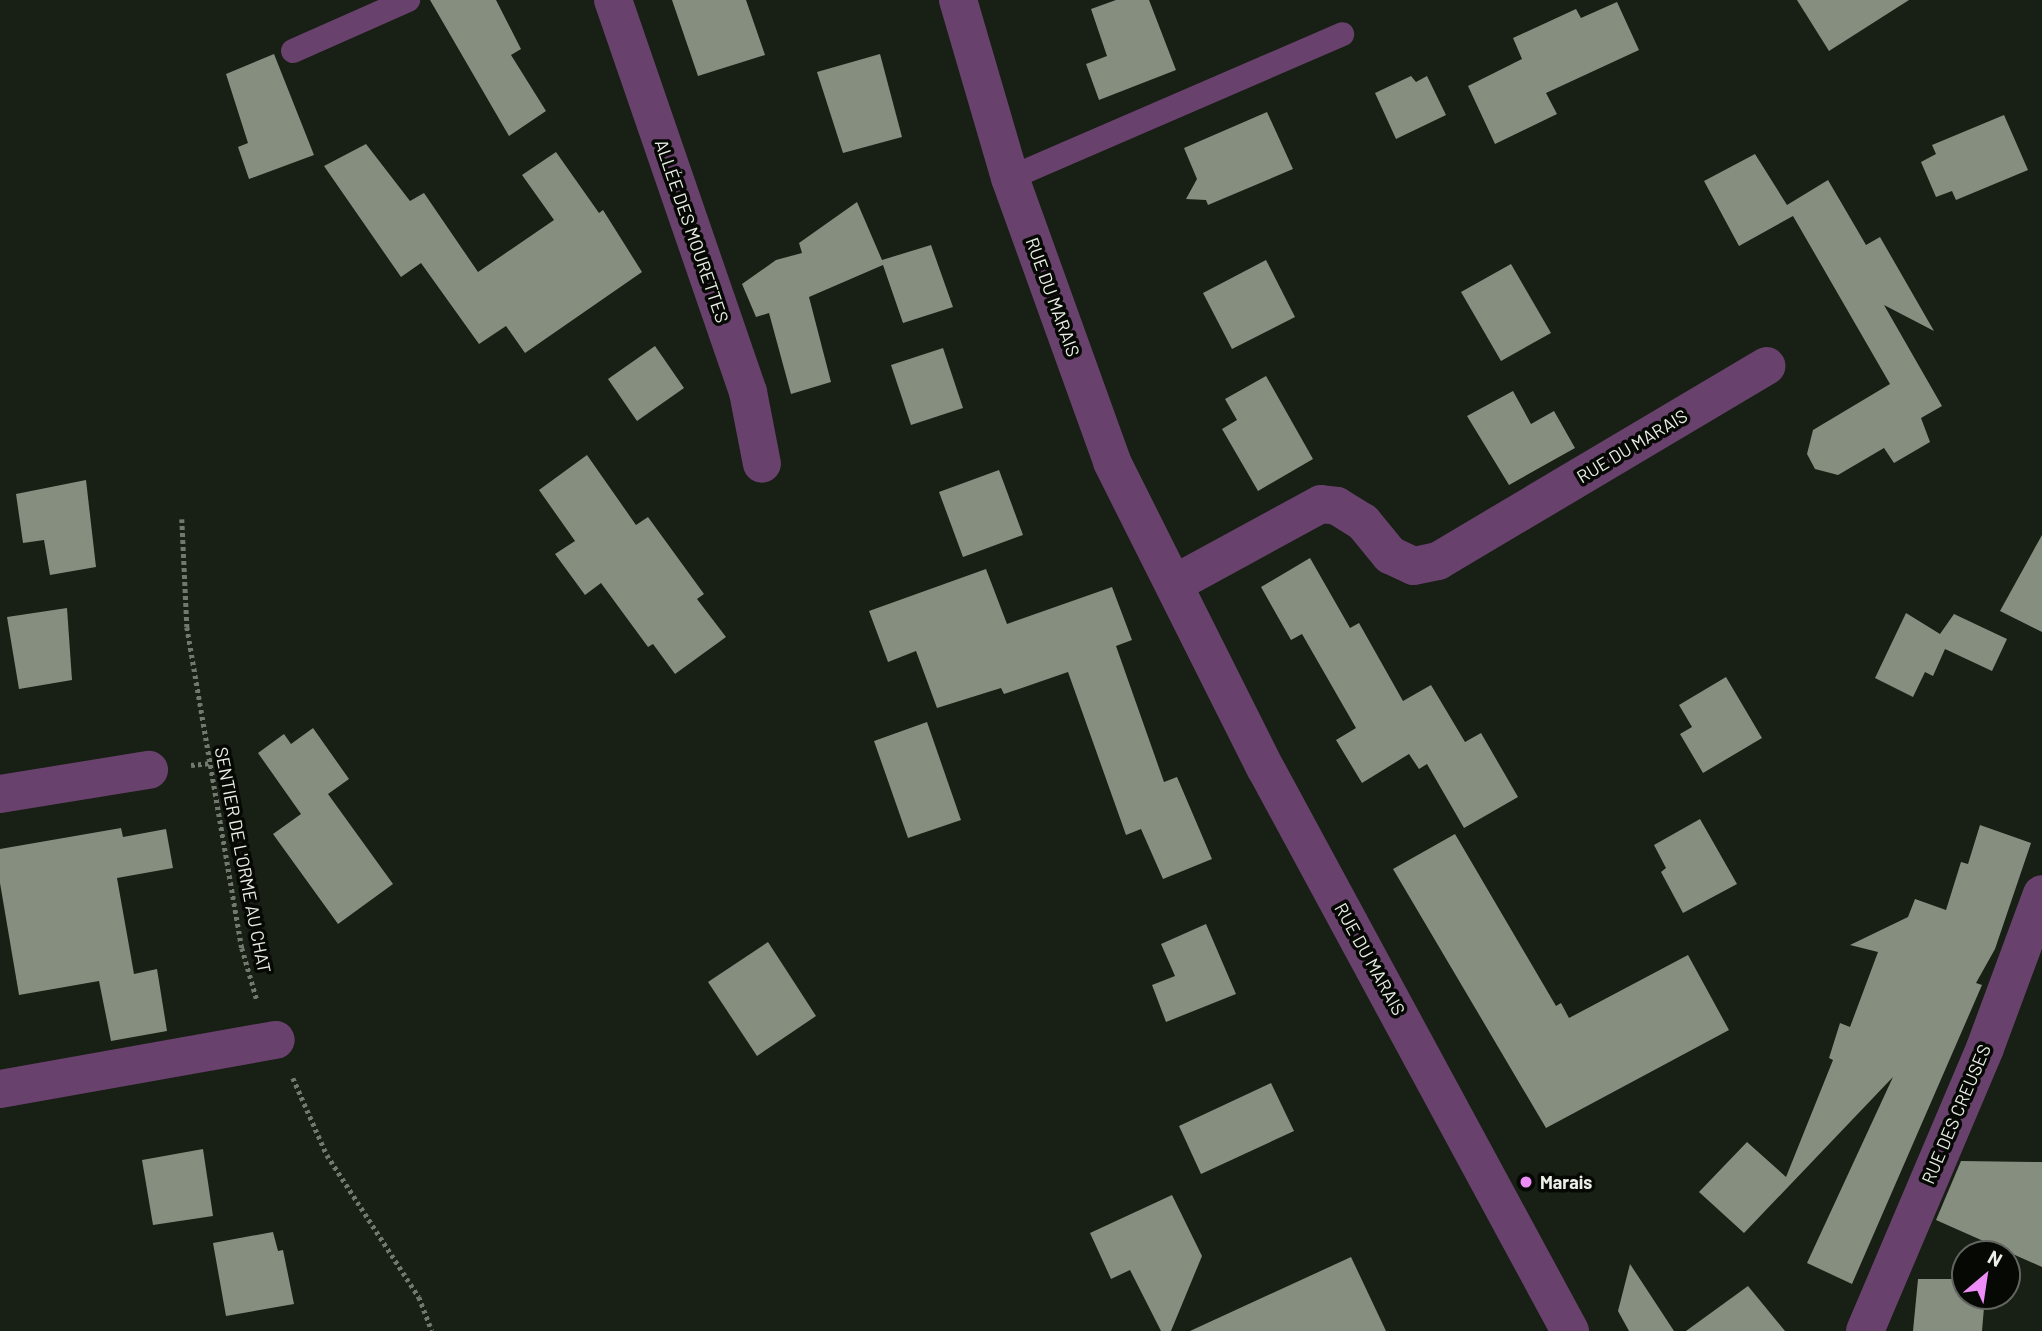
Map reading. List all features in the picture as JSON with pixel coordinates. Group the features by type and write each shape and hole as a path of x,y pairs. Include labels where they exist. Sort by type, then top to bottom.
{"street":[{"name":"ALLÉE DES MOURETTES","path":"613,0 748,392 762,464"},
{"name":"RUE DU MARAIS","path":"958,0 1010,178 1112,462 1266,769 1570,1331"},
{"name":"RUE DU MARAIS","path":"1174,584 1321,504 1337,506 1363,522 1390,555 1414,566 1438,561 1766,366"},
{"path":"0,794 149,770"},
{"name":"RUE DES CREUSES","path":"1865,1331 1985,1048 2042,894"},
{"path":"0,1089 276,1040"}],"lane":[{"path":"293,51 408,0"},
{"path":"1010,178 1342,34"}],"path":[{"name":"SENTIER DE L'ORME AU CHAT","path":"182,519 187,627 242,948 256,998 327,1155 419,1297 432,1331"}],"building":[{"path":"430,0 496,0 521,49 511,55 546,111 509,136"},
{"path":"672,0 746,0 765,55 698,76"},
{"path":"1116,0 1149,0 1176,70 1099,100 1086,64 1107,56 1091,9"},
{"path":"1797,0 1909,0 1829,51"},
{"path":"1617,2 1639,50 1546,93 1557,114 1495,144 1468,86 1522,59 1513,38 1576,9 1581,18"},
{"path":"274,54 314,155 249,179 238,147 248,143 226,74"},
{"path":"880,54 902,137 843,153 817,72"},
{"path":"1411,76 1416,82 1427,76 1446,115 1396,139 1375,93"},
{"path":"1267,112 1293,169 1208,205 1206,200 1186,199 1197,179 1184,148"},
{"path":"2004,115 2028,170 1956,200 1952,191 1936,197 1921,162 1936,154 1932,145"},
{"path":"366,144 410,201 424,193 478,272 554,220 522,175 556,152 599,213 603,210 642,272 525,353 506,326 479,344 421,263 401,277 324,166"},
{"path":"1755,154 1787,205 1828,180 1866,245 1880,237 1934,331 1884,305 1942,406 1921,418 1930,442 1894,463 1884,448 1838,475 1815,469 1807,454 1813,430 1890,384 1793,216 1739,246 1704,181"},
{"path":"857,202 882,260 931,245 953,307 903,323 883,265 809,297 831,382 791,394 769,313 756,317 742,284 776,260 802,253 799,243"},
{"path":"1266,260 1295,317 1232,349 1203,293"},
{"path":"1511,264 1551,333 1501,361 1461,292"},
{"path":"655,346 684,388 637,421 608,379"},
{"path":"943,348 963,408 911,425 891,365"},
{"path":"1266,376 1313,459 1258,491 1222,429 1237,420 1225,399"},
{"path":"1513,391 1531,424 1554,411 1575,448 1509,485 1467,416"},
{"path":"587,455 636,525 648,517 704,594 697,599 726,637 675,674 653,644 648,647 601,583 585,595 555,554 575,541 539,490"},
{"path":"999,470 1023,535 963,557 939,492"},
{"path":"86,480 96,567 50,575 44,540 23,543 16,494"},
{"path":"2042,535 2042,632 2000,611"},
{"path":"1310,558 1350,628 1359,623 1403,701 1431,685 1465,742 1481,733 1518,797 1464,828 1427,764 1419,769 1409,754 1362,783 1336,740 1356,728 1302,634 1291,640 1261,587"},
{"path":"986,569 1007,624 1112,587 1132,640 1116,646 1164,782 1177,777 1212,859 1163,879 1141,829 1126,835 1068,672 1004,694 1001,688 937,708 916,651 888,662 869,611"},
{"path":"67,608 72,680 19,689 7,617"},
{"path":"1906,613 1940,634 1954,614 2007,639 1992,671 1945,649 1933,676 1925,672 1913,697 1875,678"},
{"path":"1726,677 1762,738 1703,773 1680,734 1692,727 1679,705"},
{"path":"927,722 961,820 908,838 874,741"},
{"path":"313,728 349,779 328,794 393,884 338,924 273,834 301,814 258,753 284,734 291,744"},
{"path":"1700,819 1737,884 1683,913 1661,872 1666,868 1654,845"},
{"path":"1980,825 2031,843 1995,949 1976,983 1982,985 1852,1284 1807,1263 1893,1077 1744,1233 1699,1192 1747,1142 1786,1177 1833,1060 1829,1058 1840,1023 1850,1027 1878,952 1850,945 1908,917 1915,899 1946,910 1961,862 1968,864"},
{"path":"121,828 123,837 166,829 173,868 117,878 134,974 157,969 167,1031 111,1041 99,981 19,995 0,883 0,849"},
{"path":"1455,834 1556,1006 1561,1003 1569,1018 1688,955 1729,1030 1546,1128 1393,869"},
{"path":"1206,924 1236,994 1166,1022 1152,985 1175,976 1161,944"},
{"path":"768,942 816,1016 757,1056 708,982"},
{"path":"1271,1083 1294,1131 1201,1174 1179,1126"},
{"path":"203,1149 213,1216 153,1225 142,1160"},
{"path":"1961,1161 2042,1162 2042,1267 2021,1258 2021,1240 1981,1240 1936,1220"},
{"path":"1172,1195 1202,1256 1171,1331 1161,1331 1130,1270 1111,1279 1090,1233"},
{"path":"273,1232 278,1251 283,1250 294,1304 226,1316 213,1243"},
{"path":"1351,1257 1386,1331 1190,1331"},
{"path":"1630,1264 1674,1331 1629,1331 1618,1311"},
{"path":"1918,1279 1951,1279 1951,1310 1984,1310 1982,1331 1913,1331"},
{"path":"1748,1286 1785,1331 1686,1331"}],"place":[{"name":"Marais","path":"1526,1182"}]}
